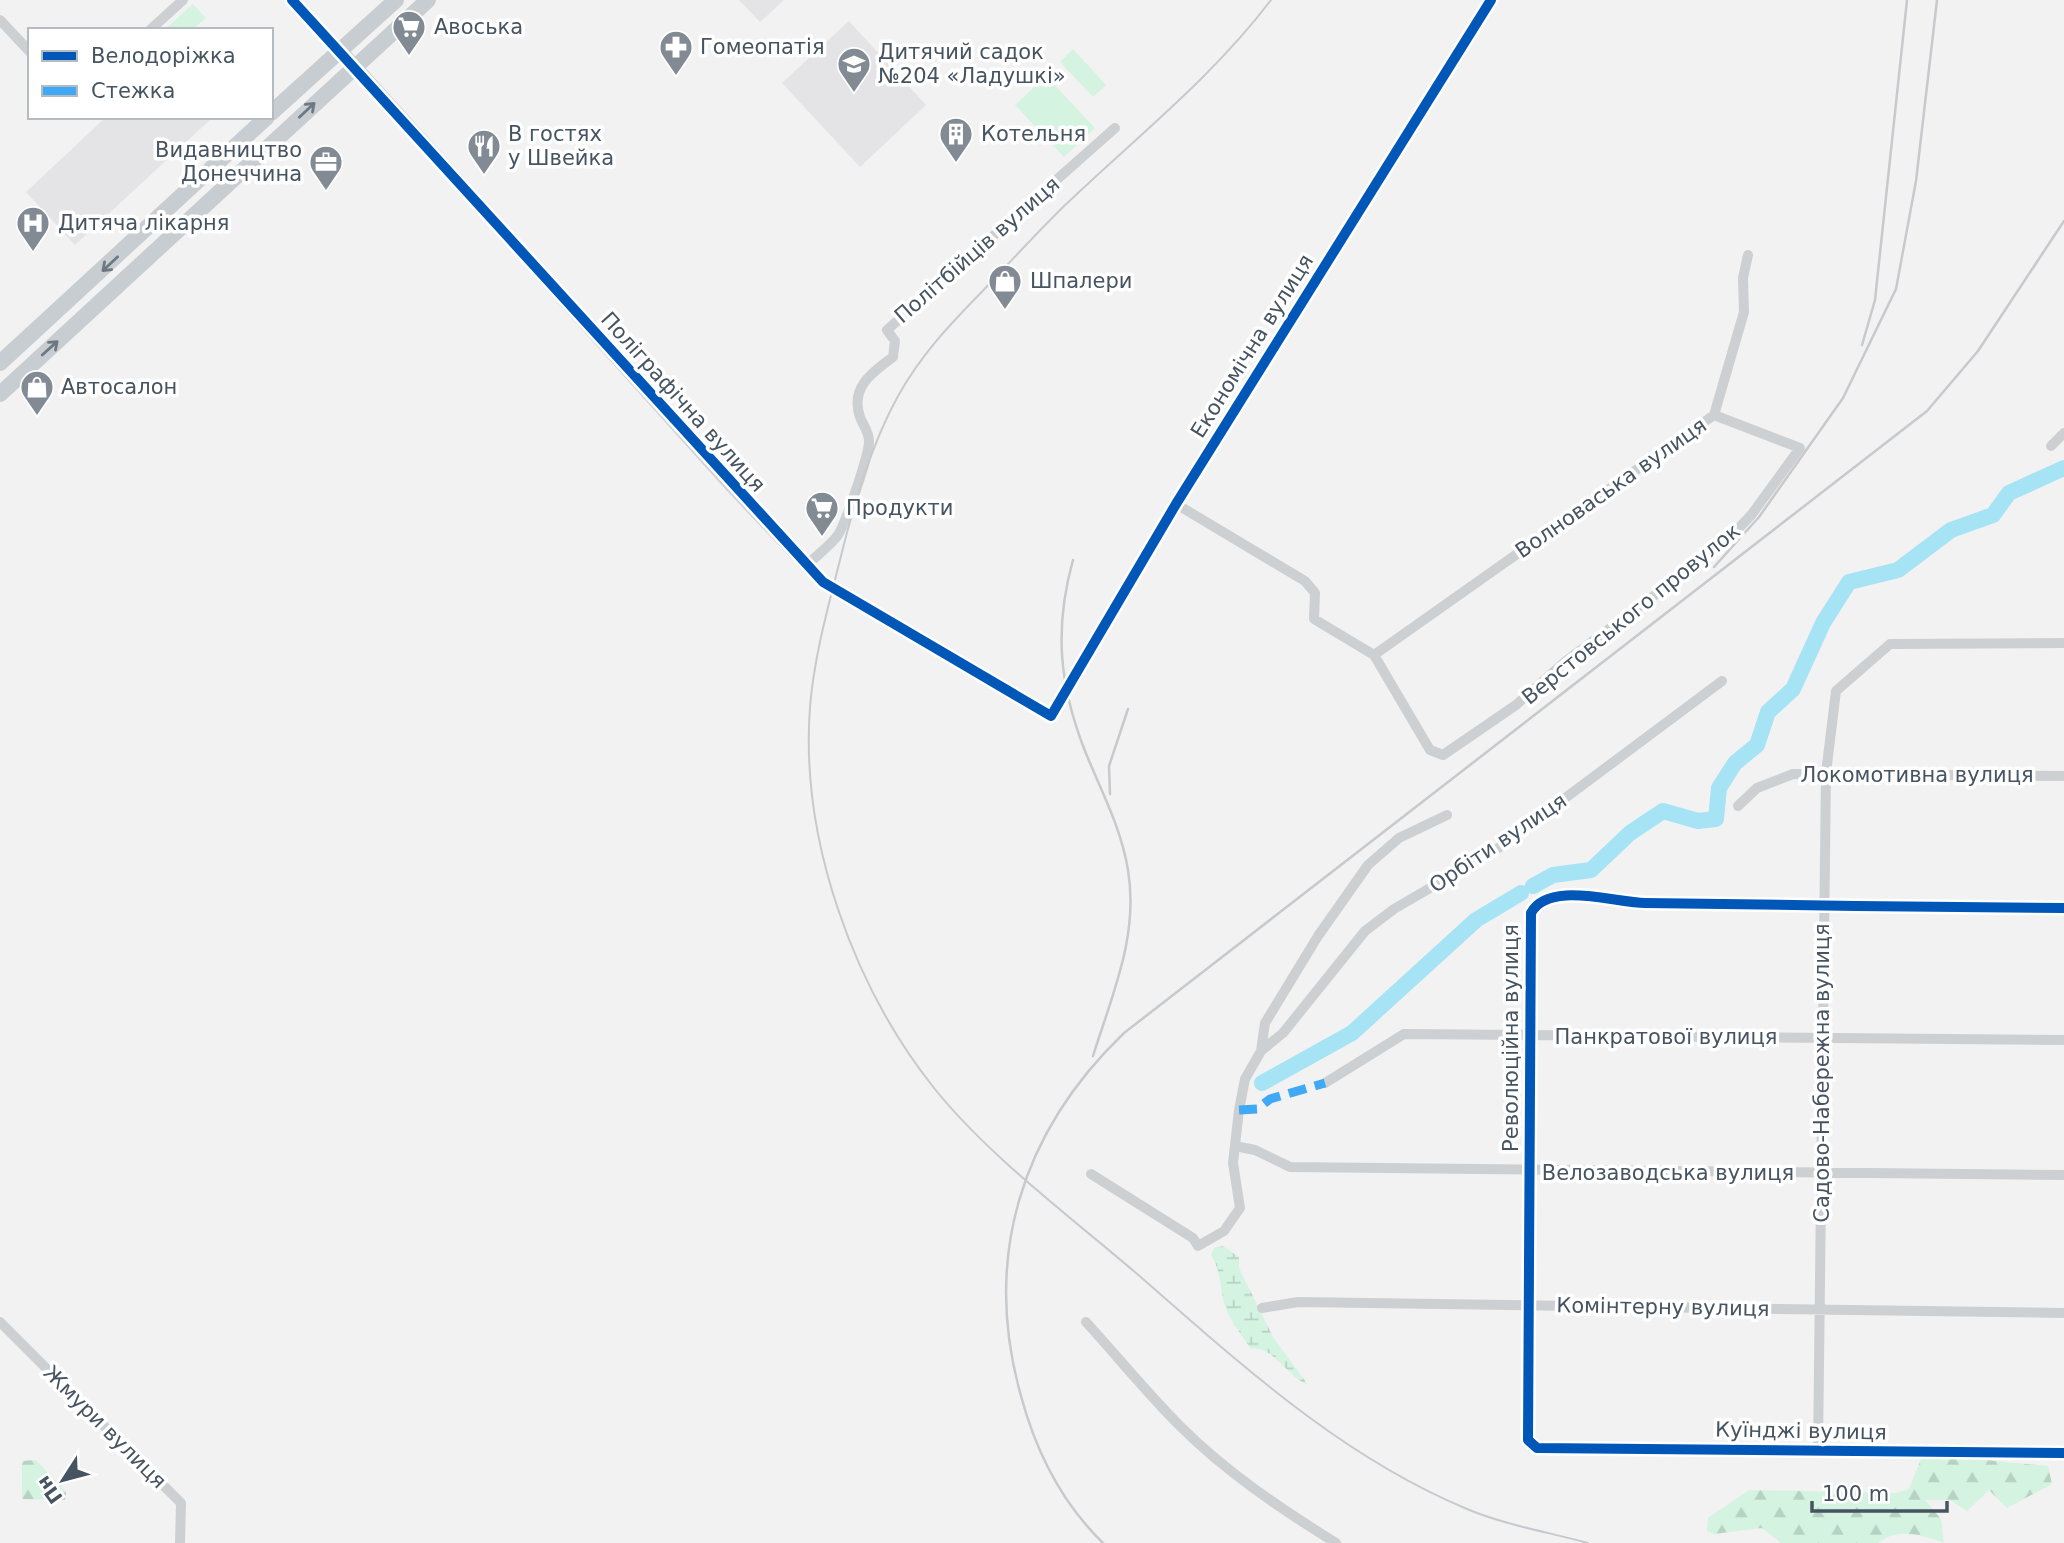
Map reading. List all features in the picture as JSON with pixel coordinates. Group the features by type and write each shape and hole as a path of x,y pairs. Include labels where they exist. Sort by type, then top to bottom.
{"main road":[{"path":"273,111 396,0"},
{"path":"0,394 428,0"},
{"path":"2,357 265,119"}],"street":[{"path":"151,28 183,0"},
{"path":"292,0 340,50"},
{"name":"Економічна вулиця","path":"1051,716 1176,504 1491,0"},
{"path":"0,20 28,50"},
{"name":"Поліграфічна вулиця","path":"340,50 807,565 833,588 1051,716"},
{"name":"Політбійців вулиця","path":"807,565 835,538 848,509 869,441 856,396 877,369 893,357 895,341 887,330 1115,128"},
{"name":"Волноваська вулиця","path":"1374,655 1714,415 1744,312 1743,278 1748,255"},
{"name":"Верстовського провулок","path":"1374,655 1426,744 1439,755 1450,752 1506,713 1566,661 1725,543 1752,514 1800,448 1714,415"},
{"path":"2051,446 2064,433"},
{"path":"1176,504 1305,581 1315,593 1314,619 1374,655"},
{"name":"Садово-Набережна вулиця","path":"1818,1450 1822,906 1826,773 1836,691 1890,644 2064,643"},
{"name":"Орбіти вулиця","path":"1261,1051 1283,1033 1365,931 1394,909 1497,849 1722,681"},
{"name":"Локомотивна вулиця","path":"1738,806 1757,788 1780,777 1826,773 2064,776"},
{"path":"1091,1174 1193,1238 1198,1246 1224,1231 1240,1208 1233,1163 1235,1146 1245,1079 1261,1051 1265,1023 1318,936 1368,865 1399,838 1447,815"},
{"name":"Революційна вулиця","path":"1537,1448 1528,1440 1531,1306 1531,913 1543,899 1555,895 1633,903 2064,908"},
{"name":"Панкратової вулиця","path":"1325,1083 1404,1034 2064,1040"},
{"name":"Велозаводська вулиця","path":"1235,1146 1255,1150 1290,1167 1530,1172 2064,1174"},
{"name":"Комінтерну вулиця","path":"1262,1308 1298,1302 2064,1313"},
{"name":"Жмури вулиця","path":"0,1322 181,1503 180,1543"},
{"path":"1086,1322 1179,1426 1210,1454 1241,1480 1336,1543"},
{"name":"Куїнджі вулиця","path":"1537,1448 2064,1453"}],"shaded area":[{"path":"739,0 784,0 760,22"},
{"name":"Дитячий садок №204 «Ладушкі»","path":"849,21 926,105 860,167 782,83"},
{"path":"104,119 211,119 75,245 26,192"}],"green space":[{"path":"193,4 206,18 194,28 166,28"},
{"path":"1073,49 1106,85 1093,97 1060,62"},
{"path":"1046,76 1095,128 1064,157 1015,105"},
{"path":"1223,1246 1239,1257 1239,1268 1273,1337 1308,1385 1273,1356 1259,1349 1251,1349 1232,1321 1224,1304 1217,1268 1211,1255 1214,1248"},
{"path":"1923,1454 2048,1466 2052,1484 2007,1508 1989,1490 1967,1511 1950,1500 1925,1500 1941,1519 1944,1543 1919,1535 1902,1534 1878,1543 1781,1543 1762,1528 1714,1534 1707,1531 1708,1518 1749,1490 1896,1493 1909,1489"},
{"path":"36,1460 66,1492 65,1500 22,1499 22,1461"}],"waterway":[{"path":"1533,886 1553,875 1591,870 1630,833 1663,811 1698,821 1716,819 1719,788 1735,763 1757,745 1768,712 1793,689 1823,623 1849,582 1898,570 1951,530 1993,515 2009,493 2064,468"},
{"path":"1262,1083 1352,1033 1476,920 1521,893"}],"tram line":[{"path":"1271,0 1224,56 1063,207 957,318 920,362 898,396 879,436 856,499 815,671 810,707 809,757 823,859 838,909 857,957 879,1004 905,1048 956,1114 1007,1164 1257,1377 1336,1437 1421,1488 1481,1515 1588,1543"}],"railway":[{"path":"1862,345 1875,300 1907,0"},
{"path":"1714,567 1759,517 1843,398 1896,289 1916,181 1937,0"},
{"path":"1103,1543 1063,1493 1034,1437 1021,1396 1010,1345 1006,1295 1009,1247 1019,1200 1036,1155 1059,1112 1088,1071 1124,1033 1927,411 1978,351 2064,221"},
{"path":"1073,560 1063,609 1062,633 1062,656 1069,703 1085,751 1121,839 1130,894 1130,918 1122,965 1093,1056"},
{"path":"1110,794 1109,766 1128,709"}],"marked path":[{"path":"1239,1110 1257,1109 1270,1099 1325,1083"}],"cycle path":[{"path":"292,0 823,582 1051,716 1176,504 1491,0"},
{"path":"2064,908 1645,903 1582,896 1551,898 1539,903 1531,913 1528,1440 1537,1448 2064,1453"}],"place":[{"name":"Авоська","path":"409,57"},
{"name":"Гомеопатія","path":"676,77"},
{"name":"Дитячий садок №204 «Ладушкі»","path":"854,94"},
{"name":"Котельня","path":"956,164"},
{"name":"В гостях у Швейка","path":"484,176"},
{"name":"Видавництво Донеччина","path":"326,192"},
{"name":"Дитяча лікарня","path":"33,253"},
{"name":"Шпалери","path":"1005,311"},
{"name":"Автосалон","path":"37,417"},
{"name":"Продукти","path":"822,538"}]}
